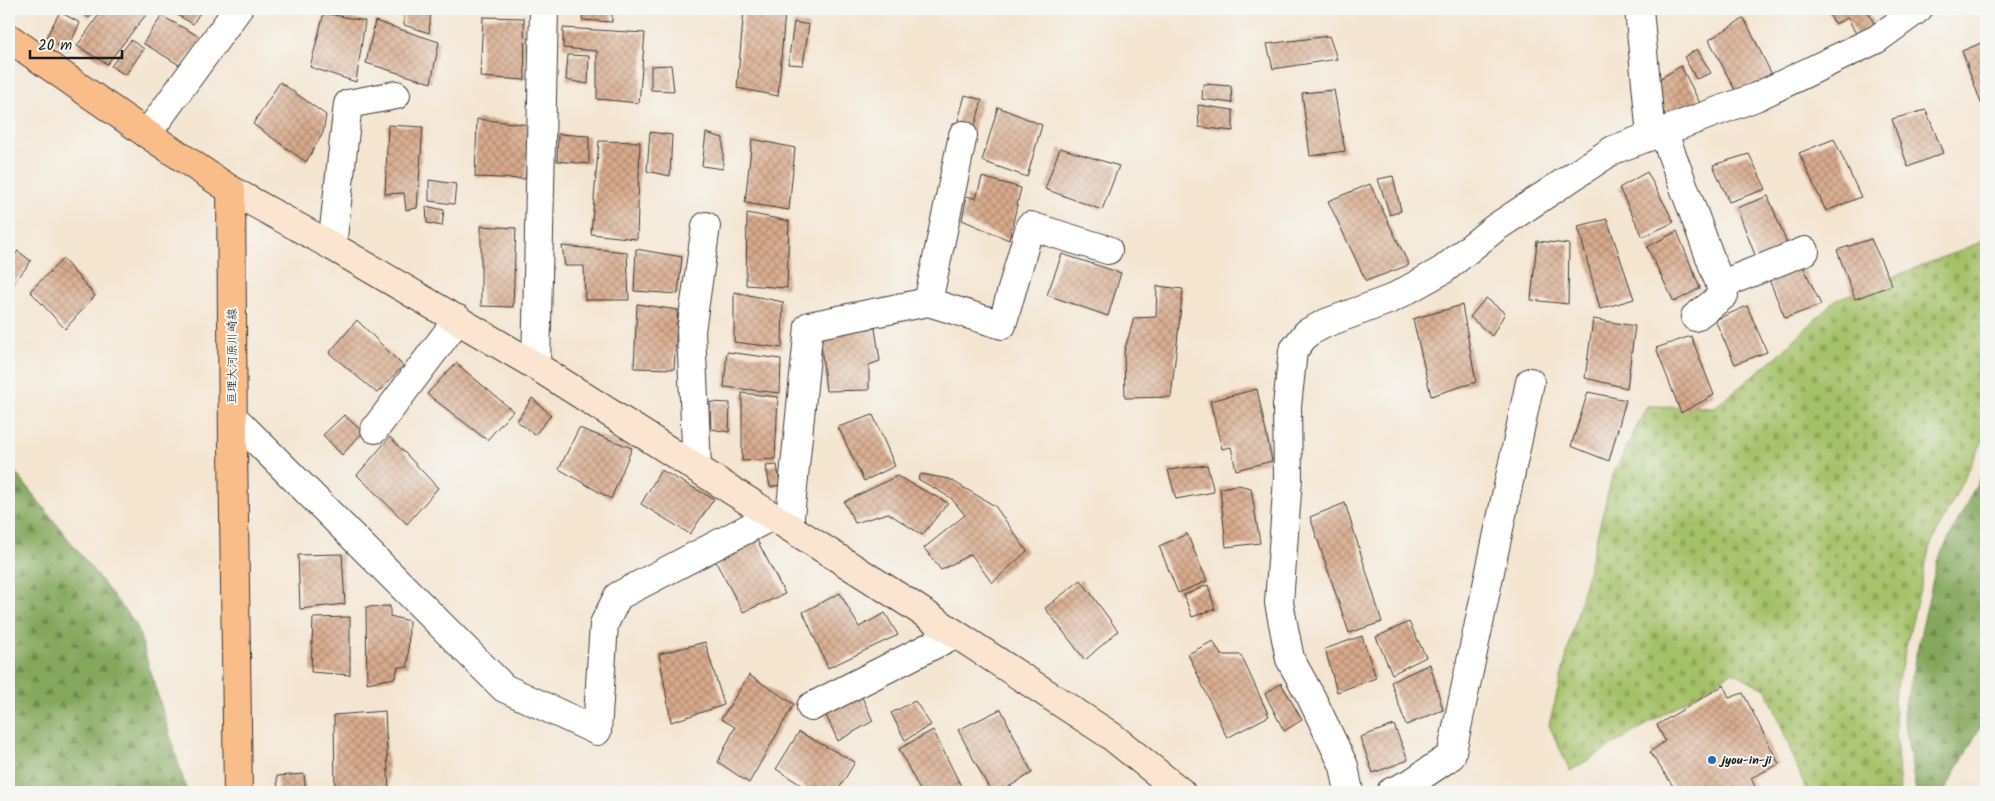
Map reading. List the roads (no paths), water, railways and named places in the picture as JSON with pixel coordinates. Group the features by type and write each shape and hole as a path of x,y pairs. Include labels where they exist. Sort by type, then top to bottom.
{"main road":[{"path":"9,38 231,190"},
{"name":"亘理大河原川崎線","path":"231,190 238,792"}],"street":[{"path":"147,134 238,9"},
{"path":"536,366 544,9"},
{"path":"1639,9 1657,133 1724,295 1695,316"},
{"path":"1350,792 1344,766 1312,699 1290,659 1279,603 1288,478 1287,406 1293,350 1307,333 1326,323 1390,300 1443,270 1495,228 1613,150 1756,97 1877,39 1918,9"},
{"path":"332,246 348,104 396,95"},
{"path":"928,302 963,135"},
{"path":"231,190 458,319 536,366 781,521 1110,735 1181,792"},
{"path":"697,468 692,331 706,226"},
{"path":"781,521 809,326 928,302 1002,325 1030,226 1108,250"},
{"path":"1720,285 1805,251"},
{"path":"375,429 458,319"},
{"path":"1391,792 1411,783 1451,756 1530,382"},
{"path":"233,417 504,688 597,731 604,624 618,596 781,521"},
{"path":"811,707 955,634"}],"place":[{"name":"jyou-in-ji","path":"1712,760"}]}
